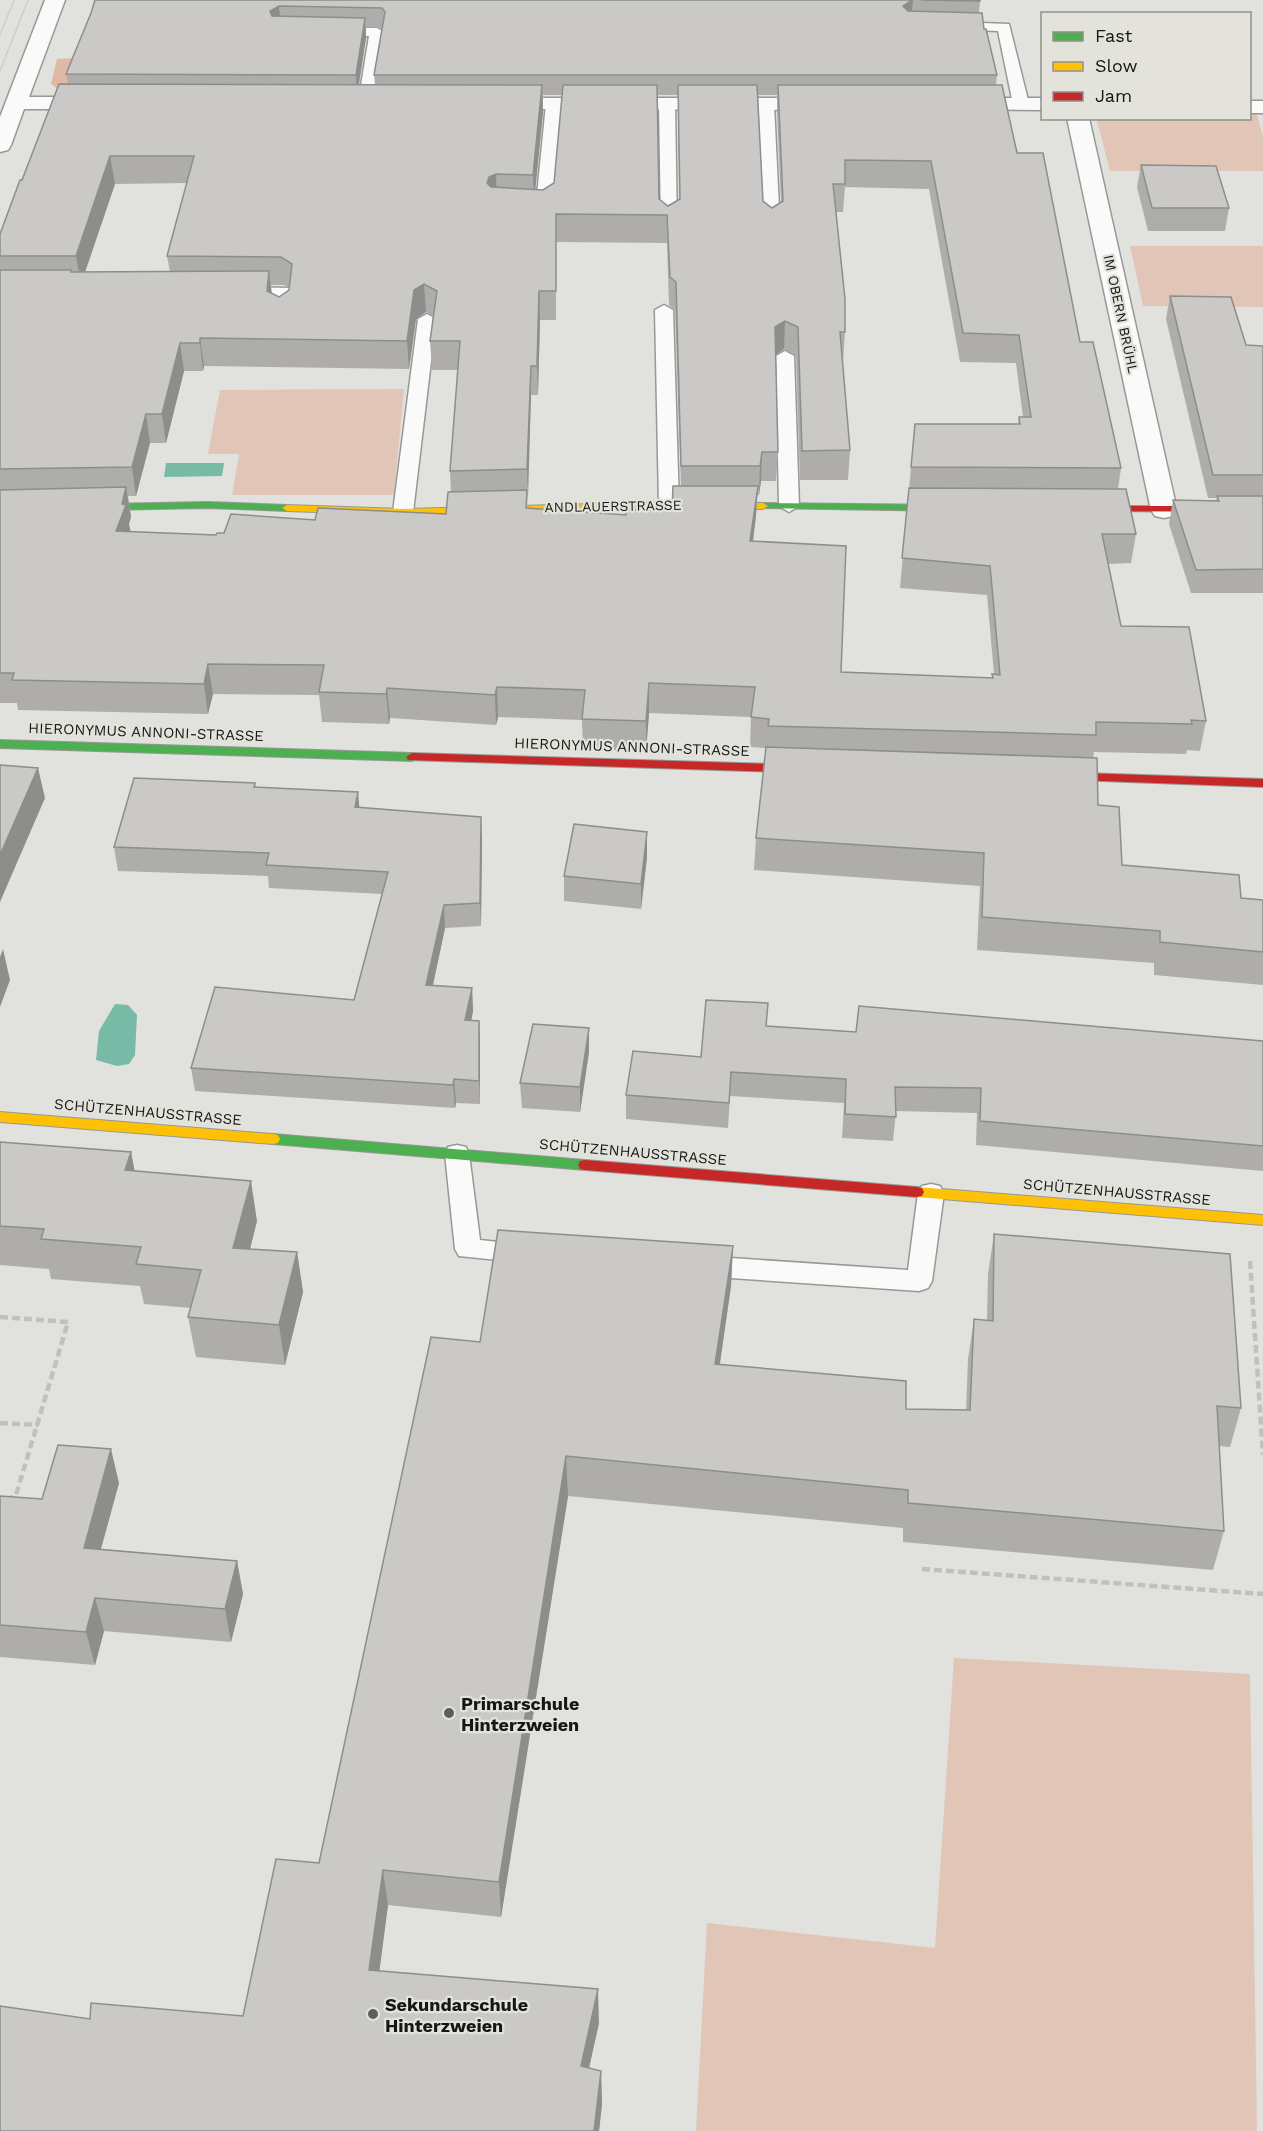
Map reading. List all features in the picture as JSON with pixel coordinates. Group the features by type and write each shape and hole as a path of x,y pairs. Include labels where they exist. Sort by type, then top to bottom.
{"street":[{"path":"0,145 55,0"},
{"path":"16,103 112,103"},
{"path":"343,104 390,104"},
{"path":"472,104 847,104"},
{"path":"939,104 1041,104"},
{"name":"IM OBERN BRÜHL","path":"1078,120 1164,510"},
{"name":"ANDLAUERSTRASSE","path":"0,508 208,505 403,512 669,505 965,508"},
{"path":"1070,509 1263,509"},
{"name":"HIERONYMUS ANNONI-STRASSE","path":"0,744 822,769"},
{"path":"1037,776 1263,783"},
{"name":"SCHÜTZENHAUSSTRASSE","path":"0,1117 1263,1220"}],"lane":[{"path":"934,26 1004,27 1021,104"},
{"path":"317,32 377,32 366,104"},
{"path":"521,209 544,210 554,104"},
{"path":"667,104 669,227"},
{"path":"766,104 772,229"},
{"path":"225,292 284,292 281,318"},
{"path":"664,310 669,505"},
{"path":"403,512 427,319"},
{"path":"785,356 789,506"},
{"path":"457,1154 468,1249 551,1255"},
{"path":"682,1264 919,1281 931,1193"}],"path":[{"path":"1247,1219 1263,1455"},
{"path":"0,1317 68,1322 16,1495 0,1503"},
{"path":"0,1423 38,1425"},
{"path":"922,1569 1263,1594"}],"shaded area":[{"path":"76,58 78,80 62,92 51,84 57,59"},
{"path":"1251,112 1256,112 1263,136 1263,171 1110,171 1097,121 1251,120"},
{"path":"1130,246 1263,246 1263,307 1143,306"},
{"path":"404,389 394,495 232,495 239,454 208,454 220,390"},
{"path":"166,463 224,463 222,476 164,477"},
{"path":"115,1004 128,1005 137,1015 135,1055 129,1064 117,1066 96,1060 99,1031"},
{"path":"954,1658 1250,1674 1257,2131 696,2131 707,1923 935,1948"}],"building":[{"path":"95,0 912,0 903,6 908,11 982,13 984,29 986,29 997,75 374,75 385,12 382,8 279,6 270,11 272,16 365,18 356,75 66,74"},
{"path":"921,0 980,0 980,1"},
{"path":"59,84 542,85 533,175 496,174 489,177 487,183 491,187 543,190 554,183 563,85 657,85 659,199 668,206 680,199 678,85 757,85 763,201 772,208 783,201 778,85 1002,85 1017,153 1043,153 1080,342 1093,342 1121,468 911,467 915,424 1020,424 1019,417 1031,417 1019,335 963,333 931,161 845,160 845,184 833,184 845,299 845,332 840,332 850,450 802,451 798,327 785,321 775,327 778,452 762,452 760,466 681,466 676,282 670,277 667,215 556,214 556,291 539,291 537,366 531,366 527,469 450,471 460,341 430,341 437,291 424,284 414,290 407,341 200,338 200,343 180,343 162,414 146,414 132,467 0,469 0,270 269,271 267,291 279,297 289,290 292,264 281,257 167,256 194,156 110,156 76,256 0,256 0,234"},
{"path":"1141,165 1216,166 1229,208 1152,208"},
{"path":"1170,296 1231,297 1246,345 1263,346 1263,475 1213,475"},
{"path":"673,486 758,486 750,541 846,546 841,672 993,678 992,674 1000,675 990,566 902,558 909,488 1126,489 1136,534 1102,534 1121,626 1189,627 1206,721 1191,720 1192,724 1096,722 1096,735 768,726 769,719 751,717 755,687 649,683 646,721 582,719 585,690 497,687 495,695 387,688 386,694 319,692 324,665 208,664 204,684 12,680 14,673 0,673 0,490 126,487 122,504 126,505 116,531 216,535 224,533 231,514 315,520 318,508 446,514 448,492 527,490 526,508 626,515 625,510 672,509"},
{"path":"1217,496 1263,496 1263,569 1196,570 1173,500 1219,501"},
{"path":"766,747 1097,758 1098,805 1119,807 1122,865 1239,875 1241,898 1263,900 1263,952 1160,942 1160,931 982,917 984,853 756,838"},
{"path":"0,765 38,768 0,855"},
{"path":"134,778 255,783 254,787 358,792 355,807 481,817 480,903 444,905 426,985 472,988 465,1020 479,1021 479,1081 454,1079 453,1085 191,1068 215,987 354,1000 388,872 266,865 269,853 114,847"},
{"path":"574,824 647,832 641,884 564,876"},
{"path":"706,1000 768,1003 766,1026 856,1032 859,1006 1263,1041 1263,1146 980,1121 981,1088 895,1087 896,1117 845,1114 846,1079 731,1072 729,1103 626,1095 633,1051 701,1057"},
{"path":"533,1024 589,1028 580,1087 520,1083"},
{"path":"0,1142 131,1152 125,1170 251,1181 233,1248 297,1252 279,1325 188,1317 201,1270 136,1264 141,1247 41,1239 44,1229 0,1226"},
{"path":"498,1230 733,1246 715,1364 906,1381 906,1409 970,1410 974,1319 993,1321 994,1234 1230,1254 1241,1408 1217,1406 1224,1531 908,1503 908,1490 566,1456 499,1882 383,1870 369,1970 598,1989 581,2066 601,2071 594,2131 0,2131 0,2006 90,2019 91,2003 243,2016 276,1859 319,1863 431,1337 480,1342"},
{"path":"58,1445 111,1449 84,1548 237,1561 225,1609 95,1598 86,1632 0,1625 0,1496 42,1499"}],"tram line":[{"path":"0,35 14,0"},
{"path":"0,71 28,0"}],"traffic: fast":[{"path":"0,509 208,505 287,508"},
{"path":"763,506 952,508"},
{"path":"0,744 412,757"},
{"path":"273,1139 585,1165"}],"traffic: slow":[{"path":"287,508 403,512 669,505 763,506"},
{"path":"0,1117 273,1139"},
{"path":"917,1192 1263,1220"}],"traffic: jam":[{"path":"1085,509 1263,509"},
{"path":"412,757 808,769"},
{"path":"1052,776 1263,783"},
{"path":"585,1165 917,1192"}],"place":[{"name":"Primarschule Hinterzweien","path":"449,1713"},
{"name":"Sekundarschule Hinterzweien","path":"373,2014"}]}
